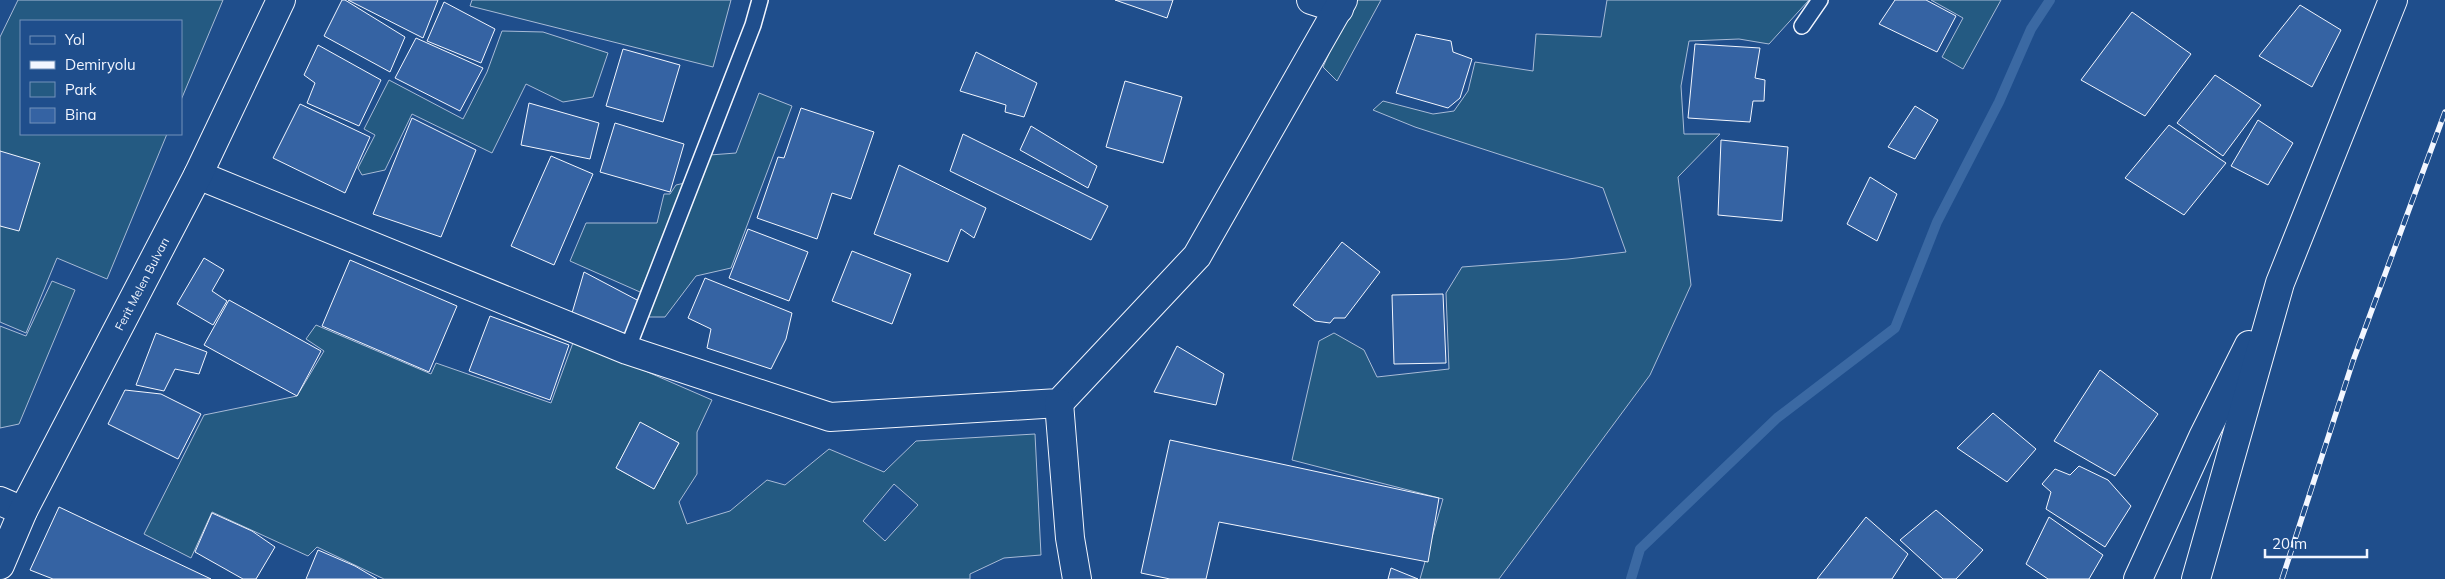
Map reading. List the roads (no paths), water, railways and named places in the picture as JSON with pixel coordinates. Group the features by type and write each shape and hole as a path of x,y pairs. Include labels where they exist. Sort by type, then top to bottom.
{"street":[{"name":"Ferit Melen Bulvarı","path":"0,565 12,506 198,175 281,0"},
{"path":"198,175 627,350 830,417 1059,403 1197,256 1341,4 1311,0"},
{"path":"2138,579 2204,437 2280,283 2393,0"},
{"path":"2196,579 2280,283"},
{"path":"1059,403 1070,538 1077,579"}],"lane":[{"path":"627,350 753,25 760,0"},
{"path":"1802,26 1820,0"}],"waterway":[{"path":"1631,579 1640,549 1777,418 1895,328 1937,222 1999,102 2031,29 2050,0"}],"railway":[{"path":"2282,579 2353,361 2445,112"}]}
